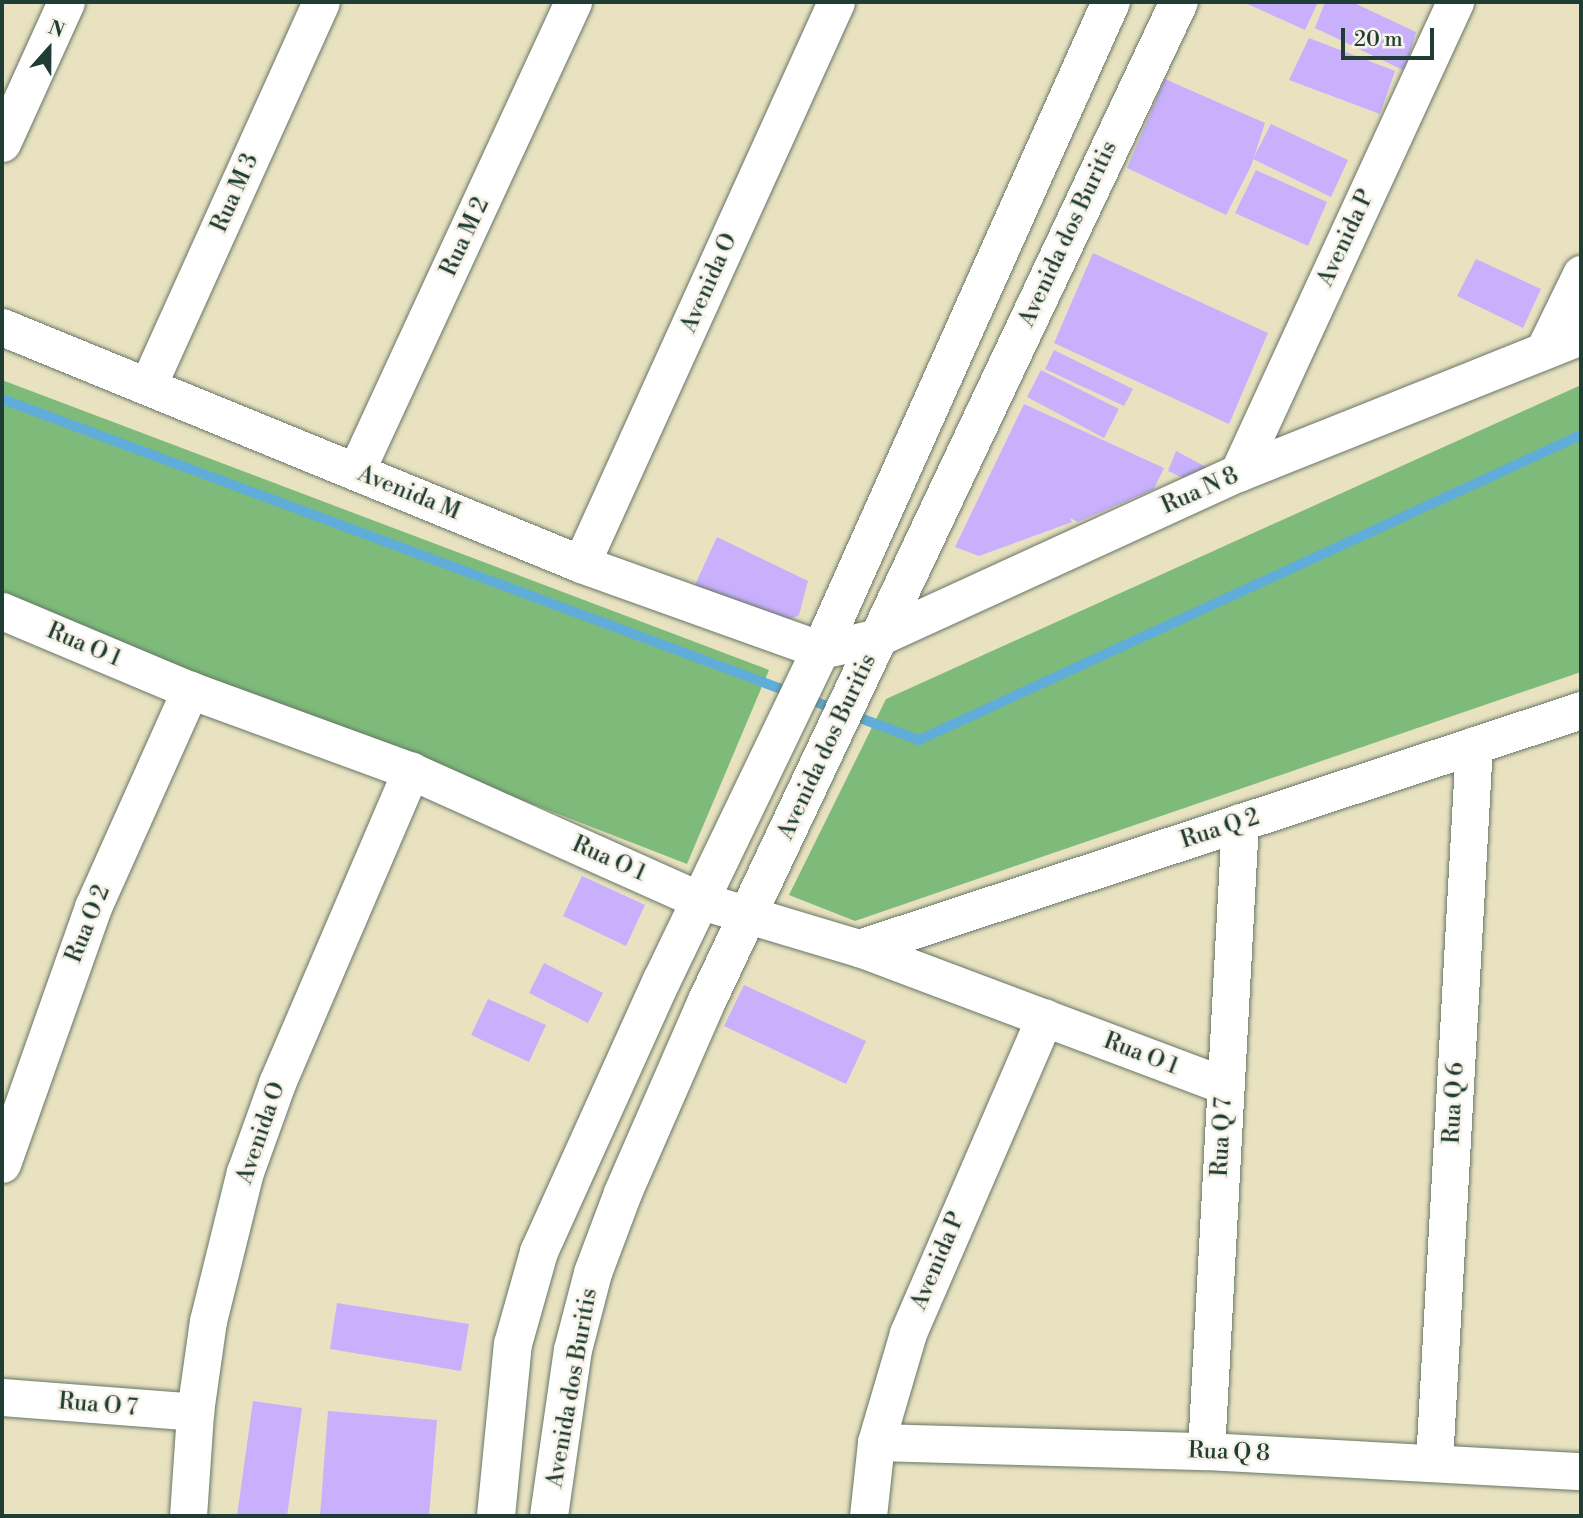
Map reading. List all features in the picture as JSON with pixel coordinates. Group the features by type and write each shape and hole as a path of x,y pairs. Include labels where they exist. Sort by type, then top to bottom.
{"main road":[{"name":"Avenida dos Buritis","path":"496,1516 513,1344 539,1252 814,663 1111,2"},
{"name":"Avenida dos Buritis","path":"549,1516 573,1350 593,1273 628,1181 747,917 1179,2"}],"street":[{"path":"2,143 65,2"},
{"name":"Rua M 3","path":"148,385 321,2"},
{"name":"Rua M 2","path":"356,471 573,2"},
{"name":"Avenida O","path":"581,564 836,2"},
{"name":"Avenida P","path":"1238,473 1455,2"},
{"path":"1545,350 1581,274"},
{"name":"Avenida M","path":"2,327 581,564 814,663"},
{"name":"Rua N 8","path":"814,663 879,637 1238,473 1581,336"},
{"name":"Rua O 1","path":"2,611 190,690 411,771 702,901 747,917 859,948 1224,1085"},
{"name":"Rua O 2","path":"2,1164 93,907 190,690"},
{"name":"Rua Q 2","path":"859,948 1581,710"},
{"name":"Rua Q 6","path":"1434,1462 1474,745"},
{"name":"Avenida O","path":"188,1516 195,1412 208,1321 245,1172 277,1083 411,771"},
{"name":"Rua Q 7","path":"1206,1451 1240,822"},
{"name":"Avenida P","path":"868,1516 876,1441 917,1310 1045,1017"},
{"name":"Rua O 7","path":"2,1397 195,1412"},
{"name":"Rua Q 8","path":"876,1441 1206,1451 1581,1471"}],"green space":[{"path":"2,380 769,670 687,864 2,598"},
{"path":"1581,385 1581,672 855,921 789,895 886,699"}],"building":[{"path":"1243,2 1318,2 1305,30"},
{"path":"1325,2 1352,2 1416,32 1405,71 1315,28"},
{"path":"1309,38 1395,71 1380,114 1289,80"},
{"path":"1165,79 1265,123 1251,166 1226,215 1127,168"},
{"path":"1271,124 1348,160 1331,197 1253,159"},
{"path":"1256,170 1327,202 1308,246 1235,213"},
{"path":"1093,253 1268,333 1229,424 1054,343"},
{"path":"1476,259 1541,289 1523,328 1457,296"},
{"path":"1054,350 1133,389 1124,406 1045,369"},
{"path":"1041,370 1119,409 1104,438 1027,397"},
{"path":"1024,404 1164,468 1154,489 1078,522 1070,518 1072,522 979,556 955,547"},
{"path":"1176,451 1208,468 1188,480 1168,471"},
{"path":"717,537 808,581 799,615 780,624 693,589"},
{"path":"582,876 645,905 626,946 563,916"},
{"path":"544,963 603,993 588,1023 529,993"},
{"path":"744,985 866,1041 846,1084 724,1026"},
{"path":"488,999 546,1025 529,1062 471,1035"},
{"path":"337,1303 469,1324 461,1371 330,1349"},
{"path":"253,1401 302,1408 287,1516 237,1516"},
{"path":"328,1411 437,1420 429,1516 320,1516"}],"waterway":[{"path":"2,399 792,693"},
{"path":"852,715 919,740 1581,435"},
{"path":"806,698 837,710"}]}
